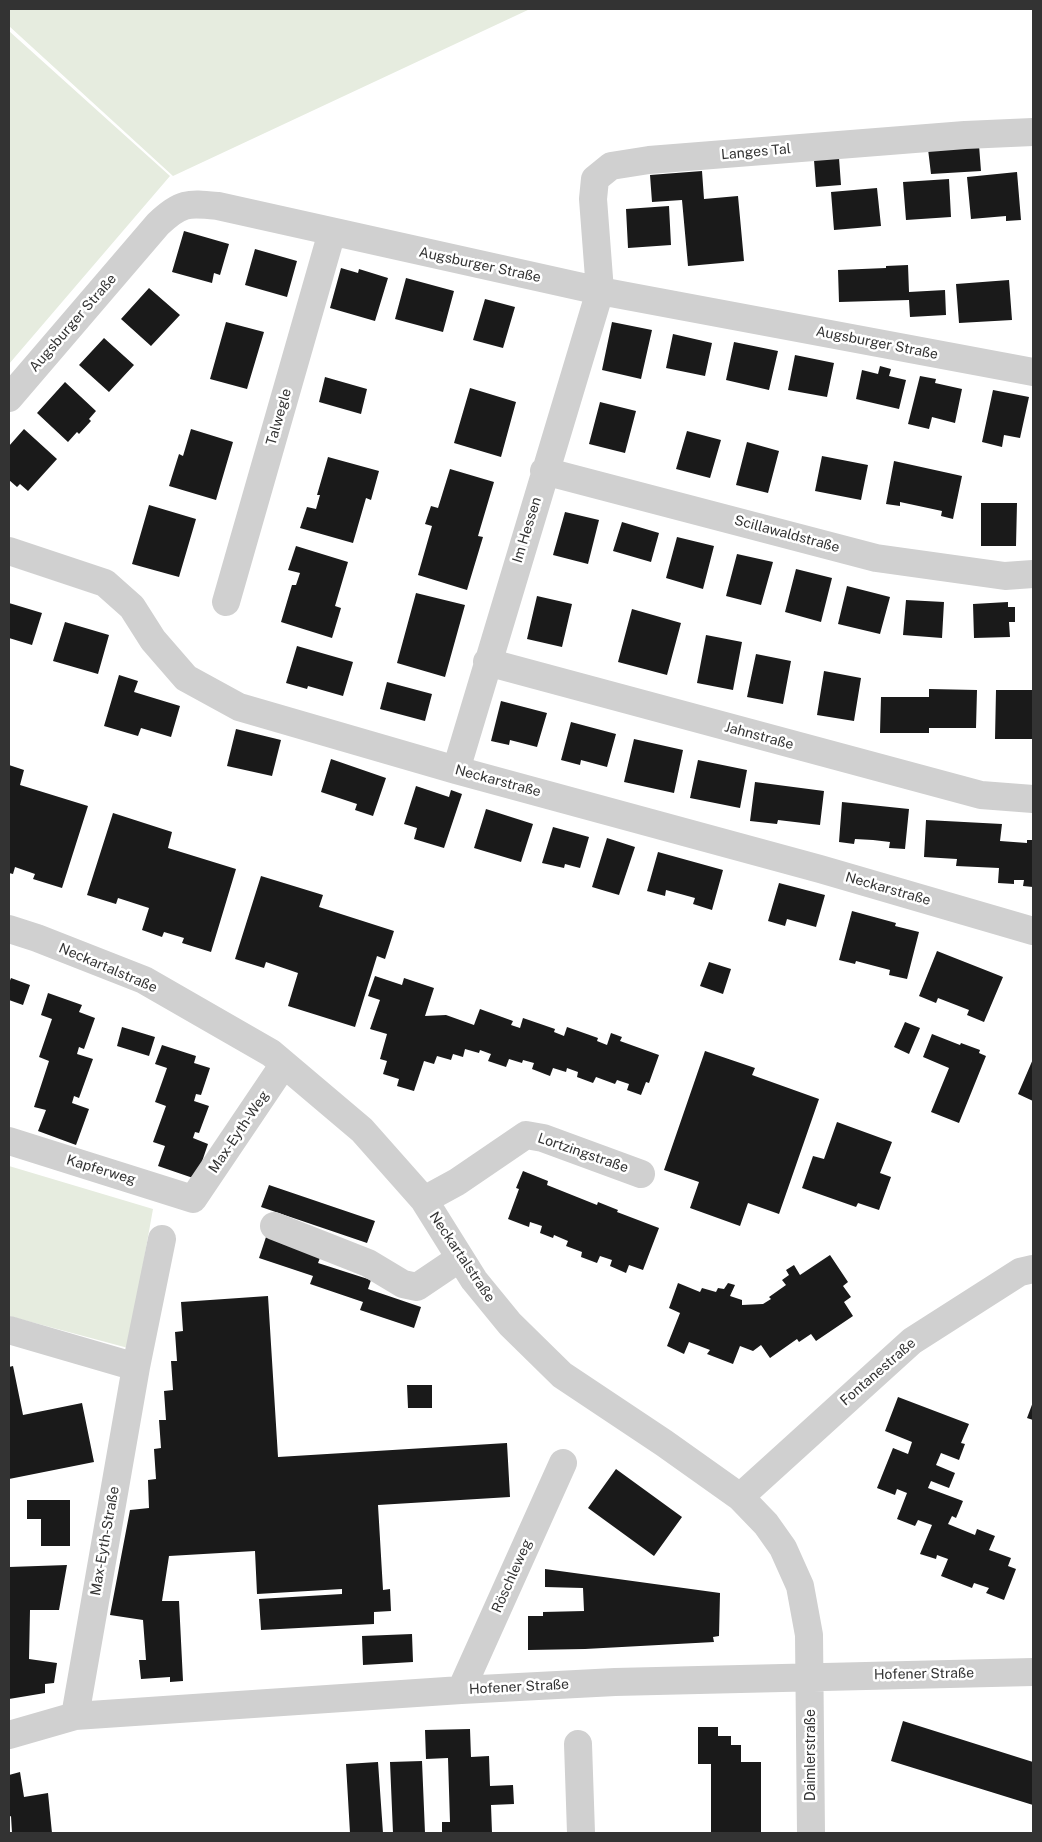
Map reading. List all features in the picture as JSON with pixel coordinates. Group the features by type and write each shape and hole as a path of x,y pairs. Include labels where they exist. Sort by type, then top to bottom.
{"street":[{"name":"Langes Tal","path":"600,291 593,198 595,180 611,166 649,160 965,135 1033,132"},
{"name":"Augsburger Straße","path":"9,398 158,224 172,211 192,203 218,206 600,291 1033,372"},
{"name":"Talwegle","path":"226,602 332,232"},
{"name":"Im Hessen","path":"456,770 544,471 600,291"},
{"name":"Scillawaldstraße","path":"544,471 876,558 1005,576 1033,574"},
{"name":"Neckarstraße","path":"9,551 105,583 132,607 152,640 186,678 239,707 456,770 820,869 1033,931"},
{"name":"Jahnstraße","path":"487,662 981,795 1033,800"},
{"name":"Neckartalstraße","path":"9,929 144,980 271,1053 362,1130 424,1200 474,1280 510,1324 562,1375 664,1442 740,1497 766,1524 783,1548 800,1586 809,1635 811,1677"},
{"name":"Max-Eyth-Weg","path":"193,1199 284,1064"},
{"name":"Lortzingstraße","path":"424,1200 457,1182 526,1135 543,1138 641,1174"},
{"name":"Kapferweg","path":"9,1141 193,1199"},
{"path":"274,1226 368,1263 403,1284 417,1287 460,1258"},
{"name":"Max-Eyth-Straße","path":"75,1716 136,1367 162,1239"},
{"name":"Fontanestraße","path":"740,1497 912,1341 1020,1272 1033,1269"},
{"path":"9,1330 136,1367"},
{"name":"Röschleweg","path":"461,1690 563,1463"},
{"name":"Hofener Straße","path":"9,1735 75,1716 461,1690 615,1682 1033,1672"},
{"name":"Daimlerstraße","path":"811,1677 811,1833"},
{"path":"578,1744 581,1833"}],"shaded area":[{"path":"9,9 530,9 173,176 9,26"},
{"path":"9,31 170,176 9,364"},
{"path":"9,1166 153,1209 128,1348 9,1316"}],"building":[{"path":"979,145 981,171 931,174 928,149"},
{"path":"839,158 841,185 816,187 814,160"},
{"path":"702,171 704,199 738,196 744,261 688,266 682,200 652,202 650,175"},
{"path":"1017,172 1021,220 1006,221 1006,216 971,219 967,177"},
{"path":"949,179 951,217 906,220 903,182"},
{"path":"877,188 881,226 834,230 831,192"},
{"path":"669,206 671,245 628,248 626,209"},
{"path":"184,231 229,244 220,275 214,273 212,283 172,272"},
{"path":"255,249 297,261 287,297 245,285"},
{"path":"908,265 909,292 945,290 946,315 910,317 909,300 839,302 838,270"},
{"path":"341,268 358,273 359,269 388,278 375,321 330,308"},
{"path":"406,278 454,291 443,332 395,319"},
{"path":"1009,280 1012,320 959,323 956,284"},
{"path":"149,288 180,315 151,346 121,319"},
{"path":"485,299 515,307 503,348 473,340"},
{"path":"226,322 264,332 247,389 210,379"},
{"path":"612,322 652,330 641,379 602,370"},
{"path":"673,334 712,343 705,376 666,368"},
{"path":"104,338 134,365 109,392 79,365"},
{"path":"734,342 778,351 769,390 726,380"},
{"path":"795,355 834,363 827,397 788,390"},
{"path":"880,366 891,369 889,376 906,380 899,409 856,399 862,370 878,374"},
{"path":"920,376 936,379 935,383 962,389 955,423 932,417 929,429 908,424"},
{"path":"325,377 367,389 361,414 319,402"},
{"path":"65,382 96,411 89,419 91,421 79,434 77,432 68,442 37,413"},
{"path":"470,388 516,402 501,457 454,443"},
{"path":"993,390 1029,397 1020,438 1004,435 1002,447 982,442"},
{"path":"600,402 636,411 625,453 589,444"},
{"path":"24,429 57,459 28,491 20,484 17,487 9,480 9,446"},
{"path":"191,429 233,442 216,500 169,486 179,454 183,456"},
{"path":"687,431 721,440 710,478 676,469"},
{"path":"747,442 779,451 768,493 736,485"},
{"path":"822,456 868,465 861,500 815,491"},
{"path":"328,457 379,471 371,500 366,498 353,543 300,528 307,507 316,509 320,495 317,495"},
{"path":"894,461 962,476 953,519 941,516 942,511 900,502 900,506 886,504"},
{"path":"450,469 494,482 478,536 483,537 467,590 418,575 432,526 425,524 431,506 438,508"},
{"path":"981,503 1017,503 1016,546 981,546"},
{"path":"149,505 196,519 179,577 132,564"},
{"path":"565,512 599,520 588,564 553,555"},
{"path":"622,522 659,533 651,562 613,551"},
{"path":"677,537 714,546 703,589 666,578"},
{"path":"296,546 348,562 335,606 341,608 332,638 281,622 292,585 296,585 300,573 288,570"},
{"path":"737,554 773,562 761,605 726,596"},
{"path":"796,569 832,578 821,622 785,612"},
{"path":"847,586 890,597 880,634 838,624"},
{"path":"416,593 465,605 445,677 397,663"},
{"path":"537,596 572,604 562,647 527,639"},
{"path":"906,600 944,602 942,638 903,635"},
{"path":"1008,602 1008,607 1015,607 1015,622 1009,622 1010,637 974,638 973,604"},
{"path":"9,603 42,613 32,645 9,638"},
{"path":"632,609 681,623 667,675 618,662"},
{"path":"65,622 109,635 98,674 53,661"},
{"path":"706,635 742,642 733,690 697,683"},
{"path":"297,646 353,662 343,696 308,686 307,689 286,683"},
{"path":"756,654 791,661 783,704 747,697"},
{"path":"824,671 861,678 854,721 817,715"},
{"path":"119,675 138,681 134,692 180,706 171,737 141,728 138,736 104,726"},
{"path":"387,682 432,694 425,721 380,709"},
{"path":"929,689 977,690 976,728 929,728 929,733 880,733 881,697 929,697"},
{"path":"996,690 1033,690 1033,739 995,739"},
{"path":"501,701 547,713 537,747 510,740 509,745 491,741"},
{"path":"571,722 616,734 607,767 581,760 580,765 561,760"},
{"path":"236,729 281,740 272,776 227,766"},
{"path":"634,739 683,750 674,793 624,782"},
{"path":"331,759 386,778 373,816 355,810 357,804 321,792"},
{"path":"698,760 747,770 740,808 690,798"},
{"path":"9,765 24,770 20,785 88,806 62,888 33,879 35,874 15,867 13,874 9,873"},
{"path":"755,782 824,791 820,825 778,820 777,824 750,821"},
{"path":"416,786 449,797 451,790 462,794 444,848 414,839 417,828 404,824"},
{"path":"842,802 909,809 905,849 889,848 890,842 873,840 855,839 854,844 839,842"},
{"path":"486,809 533,824 521,862 474,848"},
{"path":"113,813 172,832 168,848 236,869 211,952 182,943 184,938 164,932 162,937 142,930 149,908 118,898 116,904 87,895"},
{"path":"926,820 1002,824 1000,841 1027,843 1027,840 1033,840 1033,887 1023,886 1024,880 1014,880 1014,884 998,883 999,868 956,866 957,859 924,857"},
{"path":"553,827 589,837 580,868 565,864 564,868 542,863"},
{"path":"607,838 635,847 619,895 592,887"},
{"path":"658,852 723,870 712,910 693,904 695,898 666,890 665,896 647,891"},
{"path":"261,876 323,895 319,907 394,931 385,959 377,956 355,1027 288,1006 298,973 266,962 264,968 235,959"},
{"path":"779,883 825,895 816,927 787,919 785,926 768,921"},
{"path":"852,911 896,923 895,926 919,932 907,979 889,975 890,970 856,961 855,964 839,960"},
{"path":"937,951 1003,977 984,1022 967,1015 969,1010 938,998 936,1003 919,996"},
{"path":"709,962 731,969 723,994 700,986"},
{"path":"375,976 402,985 404,978 434,988 425,1016 446,1015 474,1025 480,1009 513,1021 511,1025 520,1028 523,1018 555,1029 554,1032 564,1036 567,1027 598,1038 597,1041 607,1045 611,1033 622,1037 620,1041 659,1055 649,1083 646,1082 641,1095 627,1090 629,1084 617,1080 615,1084 596,1077 593,1083 577,1077 578,1072 567,1068 566,1072 553,1068 550,1076 532,1069 534,1063 523,1060 522,1063 509,1059 506,1067 488,1061 491,1054 480,1050 479,1053 465,1049 463,1057 453,1054 451,1060 437,1056 434,1064 424,1061 414,1091 397,1086 399,1079 383,1074 387,1061 380,1059 387,1034 370,1029 380,1000 368,996"},
{"path":"11,978 30,985 23,1005 9,1000 9,983"},
{"path":"48,993 82,1005 79,1012 95,1018 84,1049 79,1047 77,1054 93,1059 79,1098 74,1096 72,1103 89,1109 76,1145 38,1131 46,1110 34,1107 49,1061 39,1057 52,1019 41,1015"},
{"path":"905,1022 920,1028 909,1054 894,1047"},
{"path":"122,1027 155,1037 149,1056 117,1046"},
{"path":"932,1034 960,1045 961,1043 980,1050 979,1053 986,1056 959,1123 931,1112 949,1068 923,1057"},
{"path":"162,1045 196,1056 194,1063 210,1068 201,1095 196,1094 194,1101 209,1106 199,1133 195,1132 193,1138 208,1144 196,1179 158,1166 165,1146 153,1142 166,1106 155,1102 167,1068 155,1064"},
{"path":"705,1051 755,1068 752,1075 819,1099 779,1214 748,1203 740,1226 690,1208 699,1182 664,1170"},
{"path":"1033,1059 1033,1101 1018,1094"},
{"path":"837,1122 892,1142 880,1173 891,1177 879,1210 858,1203 856,1207 802,1188 813,1156 824,1159"},
{"path":"523,1171 548,1181 547,1185 597,1205 598,1202 618,1210 617,1212 659,1228 643,1270 629,1265 626,1273 610,1266 612,1260 600,1256 597,1263 581,1257 582,1252 566,1246 568,1241 554,1235 553,1238 540,1233 542,1226 530,1222 529,1227 508,1219 519,1189 516,1188"},
{"path":"269,1185 375,1221 367,1243 261,1207"},
{"path":"266,1237 321,1255 318,1263 371,1280 368,1289 421,1307 414,1328 360,1310 363,1302 310,1284 313,1276 259,1258"},
{"path":"830,1255 848,1282 843,1286 851,1297 844,1302 853,1316 816,1341 811,1334 799,1342 797,1339 770,1358 761,1345 753,1351 740,1346 733,1364 707,1354 710,1350 689,1342 684,1354 667,1346 680,1313 669,1308 678,1283 700,1292 702,1288 716,1292 718,1288 724,1289 728,1283 735,1285 730,1296 742,1300 742,1305 763,1304 771,1299 769,1297 786,1285 782,1280 789,1275 786,1270 794,1265 800,1275"},
{"path":"268,1296 278,1457 507,1443 510,1497 378,1505 383,1590 390,1589 391,1611 374,1612 374,1624 261,1630 259,1599 342,1594 342,1589 257,1594 255,1551 169,1556 162,1601 179,1601 183,1681 170,1682 170,1677 141,1679 139,1660 146,1660 143,1620 110,1615 130,1510 149,1508 148,1480 156,1479 154,1449 161,1448 159,1420 166,1420 164,1391 173,1390 171,1361 177,1361 175,1332 183,1331 181,1302"},
{"path":"13,1366 23,1415 82,1403 94,1462 9,1479 9,1367"},
{"path":"407,1385 432,1385 432,1408 408,1408"},
{"path":"898,1397 969,1424 961,1443 965,1444 959,1460 941,1453 936,1465 955,1473 949,1488 931,1481 928,1488 963,1501 956,1518 952,1516 948,1524 975,1535 977,1529 995,1536 989,1550 1011,1558 1008,1566 1016,1569 1004,1600 986,1593 989,1588 974,1583 972,1588 941,1576 948,1559 937,1555 936,1559 920,1554 932,1525 918,1520 915,1526 897,1519 907,1493 897,1489 895,1495 877,1488 893,1448 908,1454 912,1442 885,1431"},
{"path":"1033,1402 1033,1420 1027,1418"},
{"path":"616,1469 682,1517 654,1556 588,1508"},
{"path":"27,1500 70,1500 70,1546 41,1546 41,1519 27,1519"},
{"path":"67,1565 59,1610 30,1610 29,1659 57,1663 54,1683 45,1684 45,1693 9,1699 9,1567"},
{"path":"545,1569 720,1593 719,1636 713,1637 714,1642 528,1650 528,1616 543,1616 543,1612 584,1611 583,1588 545,1587"},
{"path":"412,1634 413,1662 363,1665 362,1636"},
{"path":"903,1721 1033,1762 1033,1805 891,1761"},
{"path":"698,1727 718,1727 718,1736 731,1736 731,1745 741,1745 741,1762 761,1762 761,1833 711,1833 711,1764 698,1764"},
{"path":"470,1729 471,1757 489,1756 490,1786 513,1785 514,1804 491,1805 492,1833 442,1833 442,1822 450,1822 448,1758 426,1759 425,1730"},
{"path":"422,1761 425,1833 393,1833 390,1762"},
{"path":"378,1762 383,1833 350,1833 346,1764"},
{"path":"20,1772 24,1797 48,1793 52,1833 12,1833 11,1816 9,1817 9,1775"}]}
